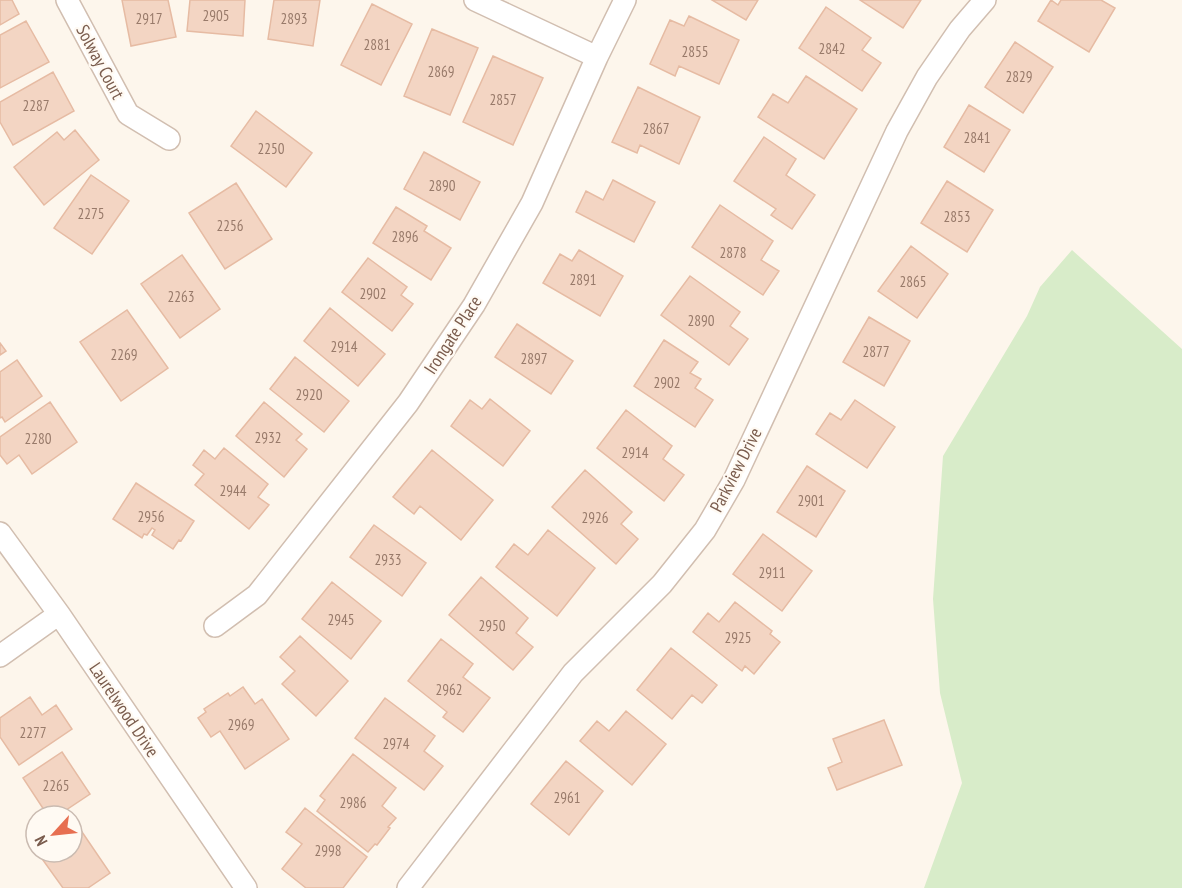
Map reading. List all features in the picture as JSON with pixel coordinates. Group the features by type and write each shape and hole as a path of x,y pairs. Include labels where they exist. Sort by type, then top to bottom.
{"street":[{"name":"Solway Court","path":"67,0 128,114 169,139"},
{"path":"474,0 597,57"},
{"name":"Irongate Place","path":"215,626 257,595 408,403 474,305 532,203 625,0"},
{"name":"Parkview Drive","path":"408,888 573,673 662,584 705,530 734,480 897,131 927,76 960,29 985,0"},
{"name":"Laurelwood Drive","path":"0,533 59,614 246,888"},
{"path":"0,657 59,614"}],"green space":[{"path":"1072,250 1182,349 1182,888 924,888 962,783 940,693 933,599 943,456 1027,316 1040,287"}],"building":[{"path":"0,0 12,0 19,14 0,25"},
{"path":"122,0 168,0 176,37 131,46"},
{"path":"190,0 245,0 243,36 187,31"},
{"path":"274,0 320,0 313,46 268,39"},
{"path":"712,0 758,0 746,20"},
{"path":"860,0 921,0 903,28"},
{"path":"1051,0 1058,5 1061,0 1101,0 1115,8 1089,52 1038,21"},
{"path":"372,4 412,24 381,85 341,65"},
{"path":"826,7 871,38 862,50 881,63 862,91 799,48"},
{"path":"689,16 739,40 719,84 679,66 675,76 650,64 670,20 684,26"},
{"path":"26,21 49,62 0,88 0,35"},
{"path":"432,29 478,48 450,115 404,96"},
{"path":"1015,42 1053,67 1023,113 985,87"},
{"path":"493,56 543,78 513,145 463,122"},
{"path":"53,72 74,111 13,145 0,122 0,102"},
{"path":"806,76 857,109 824,159 758,117 773,94 788,103"},
{"path":"638,87 700,117 679,164 640,145 637,153 612,142"},
{"path":"969,105 1010,130 984,172 944,147"},
{"path":"256,111 312,153 286,187 231,146"},
{"path":"75,130 99,160 44,205 14,167 57,132 64,140"},
{"path":"764,137 796,159 786,175 815,195 792,229 771,215 776,209 734,181"},
{"path":"424,152 480,182 460,220 404,189"},
{"path":"91,175 129,201 92,254 54,228"},
{"path":"613,180 655,202 634,242 576,212 586,191 603,200"},
{"path":"947,181 993,210 967,252 921,223"},
{"path":"236,183 272,239 225,269 189,213"},
{"path":"720,205 773,241 761,260 779,271 763,295 692,247"},
{"path":"396,207 427,226 424,231 451,248 431,280 373,243"},
{"path":"911,246 948,274 917,318 878,291"},
{"path":"579,250 623,276 600,316 543,283 560,254 572,261"},
{"path":"182,255 220,309 180,338 141,284"},
{"path":"368,258 407,287 401,295 413,304 392,331 342,292"},
{"path":"690,276 740,312 730,326 748,339 729,365 661,315"},
{"path":"330,308 385,354 358,386 304,341"},
{"path":"127,310 168,368 121,401 80,342"},
{"path":"869,317 910,341 884,386 843,362"},
{"path":"517,324 573,361 551,394 495,357"},
{"path":"664,340 698,362 690,373 701,379 695,388 713,400 695,427 634,386"},
{"path":"0,343 6,351 0,355"},
{"path":"295,357 349,401 324,432 270,389"},
{"path":"17,360 42,396 5,422 2,417 0,418 0,372"},
{"path":"490,399 530,431 503,466 451,426 470,400 482,409"},
{"path":"855,400 895,427 867,468 816,434 830,413 841,420"},
{"path":"50,402 77,442 32,474 19,455 7,464 0,455 0,437"},
{"path":"264,402 302,434 296,440 307,449 284,477 236,436"},
{"path":"626,410 672,446 663,459 684,475 664,501 597,448"},
{"path":"224,448 268,484 258,497 269,505 249,529 195,485 204,474 193,465 204,450 215,459"},
{"path":"432,450 493,500 461,540 420,506 414,514 393,497"},
{"path":"807,466 845,491 816,537 777,512"},
{"path":"585,470 632,512 621,524 638,539 616,564 552,507"},
{"path":"136,483 194,521 173,549 152,535 155,530 152,528 142,538 113,519"},
{"path":"374,525 426,563 402,596 350,557"},
{"path":"548,530 595,568 557,616 496,567 514,544 528,555"},
{"path":"763,534 812,571 782,611 733,574"},
{"path":"481,577 528,618 516,633 533,647 513,670 449,615"},
{"path":"332,582 381,621 351,659 302,619"},
{"path":"735,602 772,631 770,634 780,642 754,674 745,666 742,671 693,632 708,613 719,622"},
{"path":"300,636 348,681 316,716 282,684 295,671 280,657"},
{"path":"441,639 473,664 463,677 490,698 463,732 443,717 447,712 408,681"},
{"path":"671,648 717,685 702,703 692,695 672,719 637,690"},
{"path":"243,687 255,704 262,699 289,739 245,769 220,731 211,737 198,718 206,712 204,709 228,693 230,696"},
{"path":"30,697 42,715 56,705 72,729 19,765 0,737 0,718"},
{"path":"385,698 435,736 424,751 443,766 424,790 355,738"},
{"path":"626,711 666,744 632,785 580,741 597,721 609,731"},
{"path":"884,720 902,765 837,790 828,768 842,762 833,739"},
{"path":"62,752 90,794 75,804 40,804 23,778"},
{"path":"353,754 396,788 382,806 396,818 377,845 375,844 368,852 317,811 325,800 320,796"},
{"path":"566,761 603,791 569,835 531,804"},
{"path":"305,808 367,857 343,888 306,888 282,869 302,844 286,832"},
{"path":"84,835 110,873 88,888 63,888 46,864 84,864"}]}
